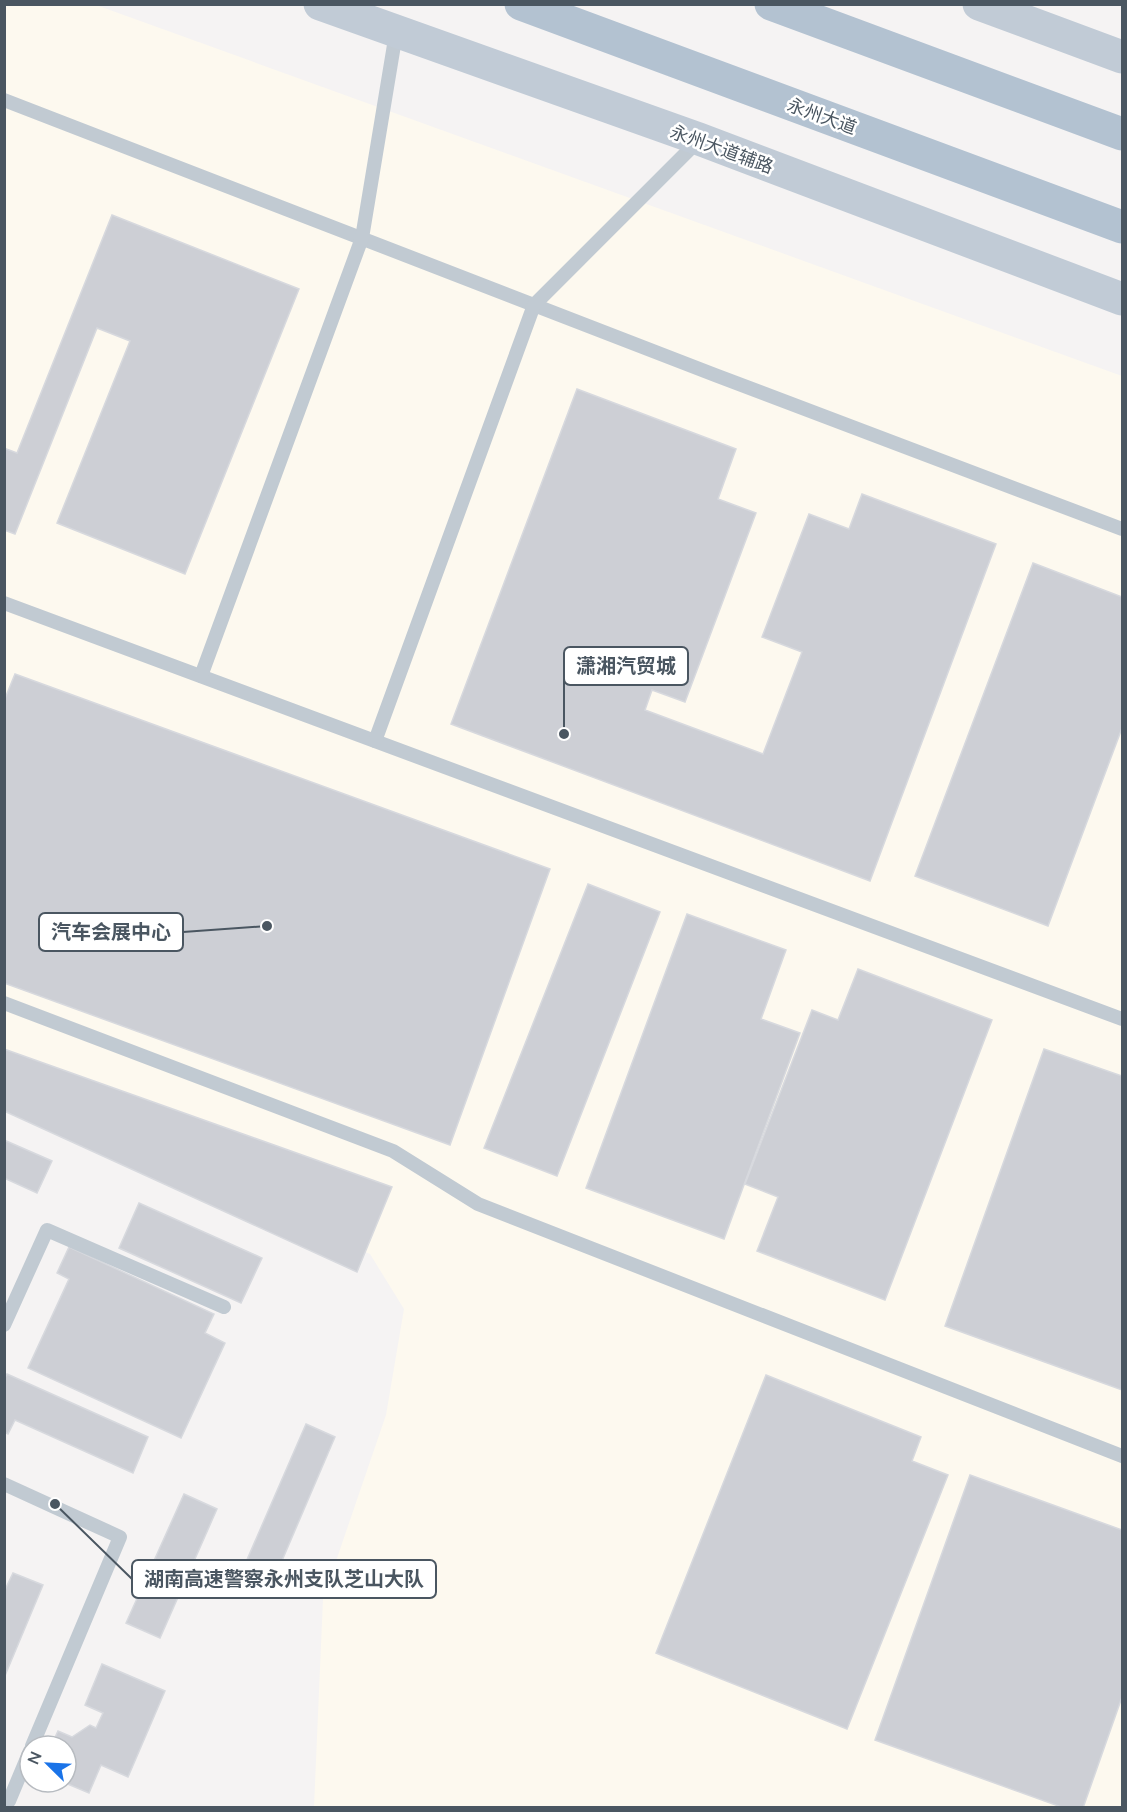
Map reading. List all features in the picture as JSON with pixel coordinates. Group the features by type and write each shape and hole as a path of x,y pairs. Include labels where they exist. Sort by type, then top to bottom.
{"main road":[{"name":"永州大道辅路","path":"320,4 396,33 699,139 1122,299"},
{"name":"永州大道","path":"521,4 1122,227"},
{"path":"771,4 1122,134"},
{"path":"979,4 1122,57"}],"lane":[{"path":"201,676 362,238 396,33"},
{"path":"4,100 1122,529"},
{"path":"375,741 534,305 699,139"},
{"path":"6,608 201,676 1122,1019"},
{"path":"4,1003 393,1151 478,1204 1122,1456"},
{"path":"4,1325 47,1230 224,1307"},
{"path":"4,1484 120,1537 37,1734"},
{"path":"4,1799 9,1801 18,1780"}],"shaded area":[{"path":"5,5 96,5 1122,376 1122,1807 314,1807 323,1599 386,1415 404,1309 370,1254 5,1091"}],"building":[{"path":"112,215 299,289 185,574 57,523 130,341 97,328 15,534 4,530 4,448 17,453"},
{"path":"577,389 736,449 718,499 756,513 685,702 652,690 645,710 763,754 802,652 762,637 809,514 849,529 862,494 996,544 870,881 451,724"},
{"path":"1033,563 1122,597 1122,728 1048,926 915,876"},
{"path":"15,674 550,869 450,1145 4,983 4,701"},
{"path":"588,884 660,912 557,1176 484,1148"},
{"path":"687,914 786,950 761,1019 800,1033 724,1239 586,1188"},
{"path":"858,969 992,1020 885,1300 757,1251 778,1197 745,1184 812,1010 838,1020"},
{"path":"4,1049 392,1187 357,1272 4,1111"},
{"path":"1044,1049 1122,1076 1122,1390 945,1326"},
{"path":"4,1140 52,1161 37,1193 4,1178"},
{"path":"139,1203 262,1258 241,1303 119,1248"},
{"path":"69,1247 214,1314 205,1333 225,1343 181,1438 28,1368 69,1279 57,1273"},
{"path":"7,1374 148,1437 133,1473 15,1420 8,1434 4,1432 4,1380"},
{"path":"766,1375 921,1437 912,1461 948,1475 847,1729 656,1653"},
{"path":"306,1424 335,1437 266,1598 236,1585"},
{"path":"970,1475 1122,1530 1122,1697 1083,1808 1064,1808 875,1740"},
{"path":"184,1494 217,1509 160,1638 126,1623"},
{"path":"13,1573 43,1585 4,1678 4,1592"},
{"path":"102,1664 165,1691 128,1777 101,1765 89,1793 78,1788 76,1734 90,1725 96,1728 103,1713 85,1705"}],"place":[{"name":"潇湘汽贸城","path":"564,734"},
{"name":"汽车会展中心","path":"267,926"},
{"name":"湖南高速警察永州支队芝山大队","path":"55,1504"}]}
